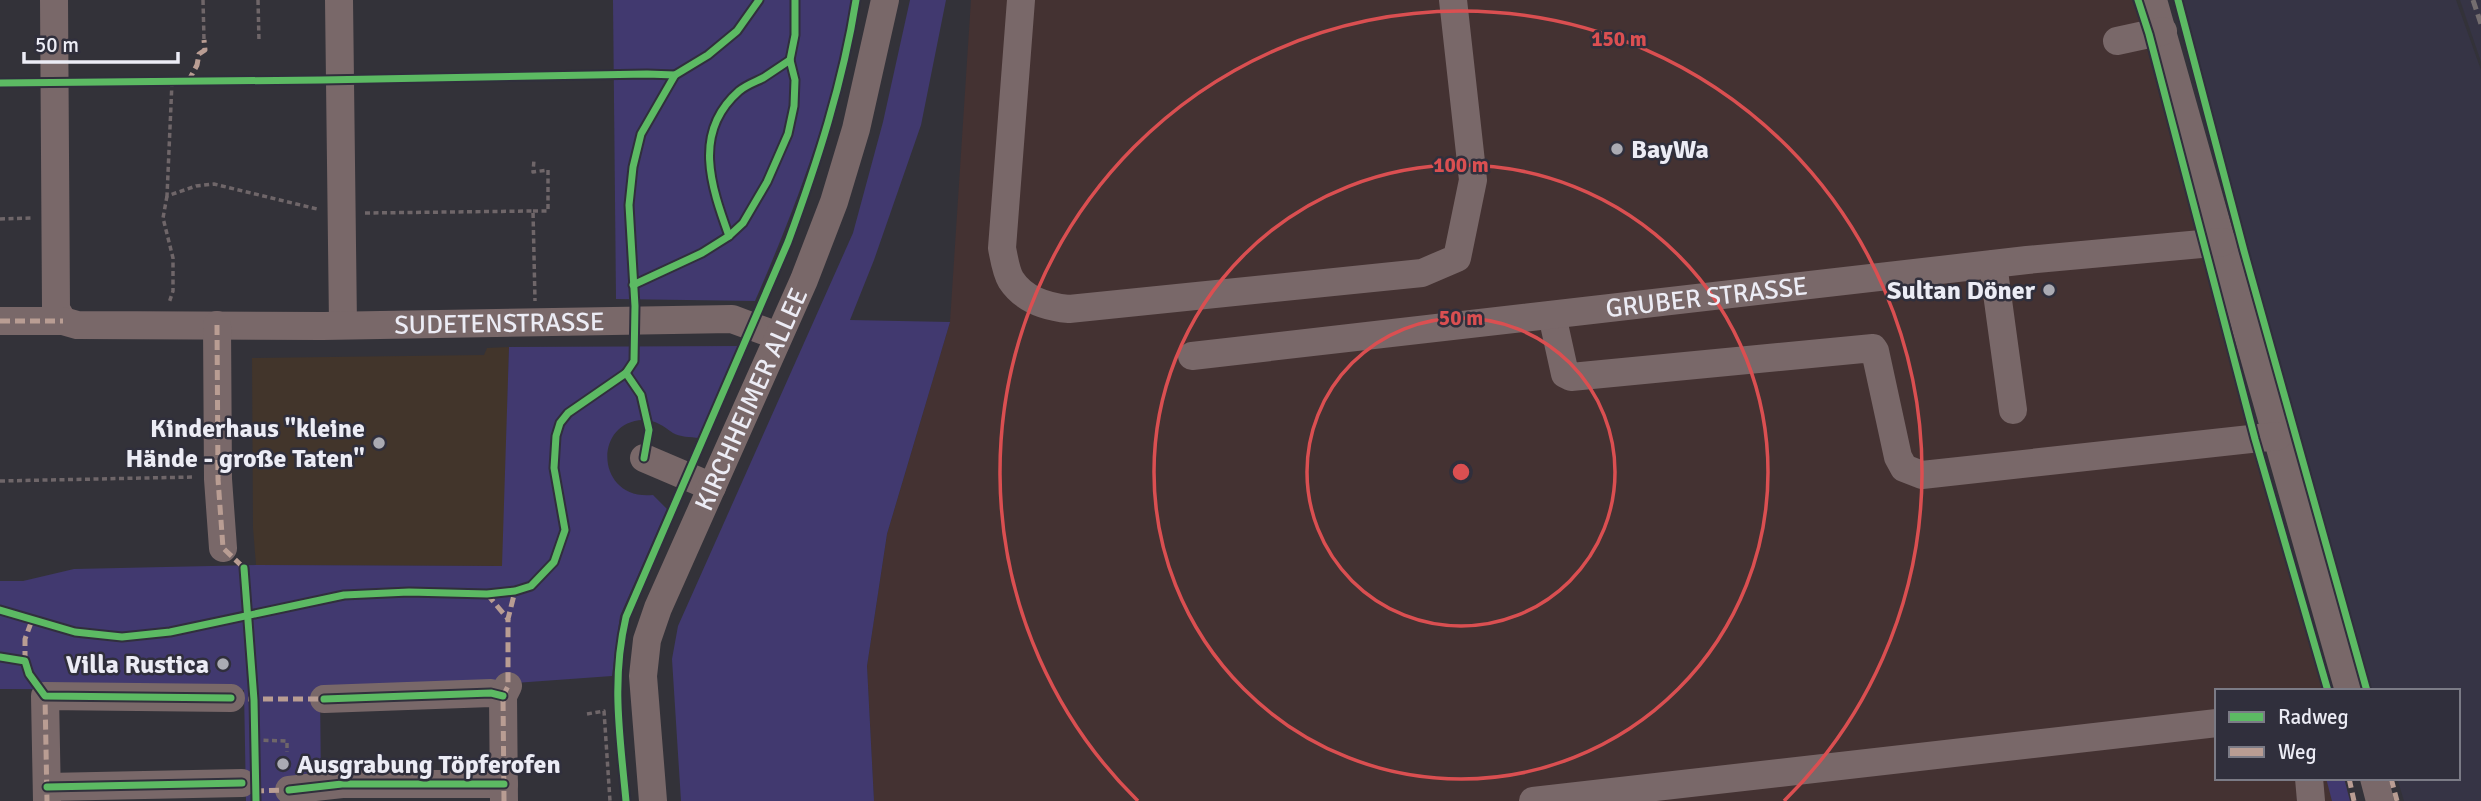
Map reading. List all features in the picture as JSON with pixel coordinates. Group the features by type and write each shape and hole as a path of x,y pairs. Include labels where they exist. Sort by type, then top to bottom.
{"street":[{"path":"54,0 56,309 63,321"},
{"path":"339,0 343,325"},
{"name":"KIRCHHEIMER ALLEE","path":"653,801 643,676 647,640 658,608 804,280 838,190 856,129 885,0"},
{"path":"1021,0 1002,248 1011,280 1030,298 1049,307 1069,309 1422,273 1457,258 1473,180 1453,0"},
{"path":"2154,0 2348,689"},
{"path":"2117,41 2163,31"},
{"name":"GRUBER STRASSE","path":"1192,356 1993,264 2223,242"},
{"path":"1993,264 2013,410"},
{"path":"1552,315 1565,374 1571,377 1873,348 1898,457 1904,468 1922,475 2278,436"},
{"name":"SUDETENSTRASSE","path":"0,321 63,321 77,326 732,319 778,336"},
{"path":"218,325 218,479 223,548"},
{"path":"644,458 712,487"},
{"path":"289,790 342,784 504,792 506,691 324,699"},
{"path":"231,698 45,696 47,794 242,783"},
{"path":"1532,801 2215,723"},
{"path":"2309,780 2311,801"},
{"path":"2375,780 2380,801"}],"path":[{"path":"203,0 204,40"},
{"path":"258,0 259,41"},
{"path":"166,311 173,291 173,258 163,218 167,196 172,82"},
{"path":"359,213 548,211 548,170 533,172 534,160"},
{"path":"167,196 196,186 214,184 322,210"},
{"path":"533,211 536,306"},
{"path":"0,219 34,218"},
{"path":"0,481 218,479"},
{"path":"587,714 604,711 610,801"},
{"path":"255,740 287,741 287,752"}],"shaded area":[{"path":"613,0 852,0 836,77 813,153 755,301 616,299"},
{"path":"910,0 946,0 921,125 850,320 950,322 887,534 867,666 874,801 681,801 672,659 678,626 853,233 883,122"},
{"path":"971,0 2132,0 2254,451 2322,689 2215,689 2215,780 2345,780 2350,801 874,801 867,666 887,534 950,322"},
{"path":"2183,0 2456,0 2481,70 2481,801 2404,801 2398,780 2460,780 2460,689 2371,689 2227,172"},
{"path":"2460,0 2481,0 2481,62"},
{"path":"738,346 699,438 678,435 656,422 643,420 626,424 615,433 609,446 611,474 620,486 634,494 653,495 667,509 620,616 612,676 487,685 320,692 321,781 289,801 246,801 244,690 0,689 0,581 23,581 74,569 256,565 502,566 509,347"},
{"name":"Kinderhaus \"kleine Hände - große Taten\"","path":"509,347 503,566 256,565 253,528 252,358 484,355 487,348"},
{"path":"2327,780 2345,780 2350,801 2332,801"}],"railway":[{"path":"2473,0 2481,24"}],"marked path":[{"path":"188,82 197,65 199,54 205,50 204,40"},
{"path":"0,321 63,321"},
{"path":"217,325 218,479 223,548 244,568 244,572"},
{"path":"487,594 508,619 515,591"},
{"path":"504,801 503,696 508,686 508,619"},
{"path":"25,661 25,639 32,620"},
{"path":"41,691 45,696 47,801"},
{"path":"248,699 324,699"},
{"path":"2349,780 2354,801"},
{"path":"2392,780 2397,801"},
{"path":"254,791 289,790"}],"cycle path":[{"path":"0,610 75,632 122,637 170,632 344,595 409,592 487,594 531,586 554,562 565,530 554,468 556,436 560,423 568,413 626,373 634,361 635,306 629,205 633,167 641,134 675,75 708,55 737,31 759,0"},
{"path":"633,285 702,253 729,236 743,223 767,182 788,134 794,106 795,80 790,60 795,35 795,0"},
{"path":"626,801 619,731 618,686 621,641 626,617 788,242 828,122 844,62 856,0"},
{"path":"2138,0 2255,439 2327,689"},
{"path":"2178,0 2244,251 2366,689"},
{"path":"729,236 712,179 710,142 715,124 724,107 739,91 790,60"},
{"path":"0,83 675,75"},
{"path":"626,373 641,395 649,430 644,458"},
{"path":"244,568 254,700 256,801"},
{"path":"0,657 25,661 29,674 45,696 231,698"},
{"path":"324,699 491,693 503,696"},
{"path":"47,787 242,783"},
{"path":"289,790 342,784 504,784"}],"place":[{"name":"BayWa","path":"1617,149"},
{"name":"Sultan Döner","path":"2049,290"},
{"name":"Kinderhaus \"kleine Hände - große Taten\"","path":"379,443"},
{"name":"Villa Rustica","path":"223,664"},
{"name":"Ausgrabung Töpferofen","path":"283,764"}]}
